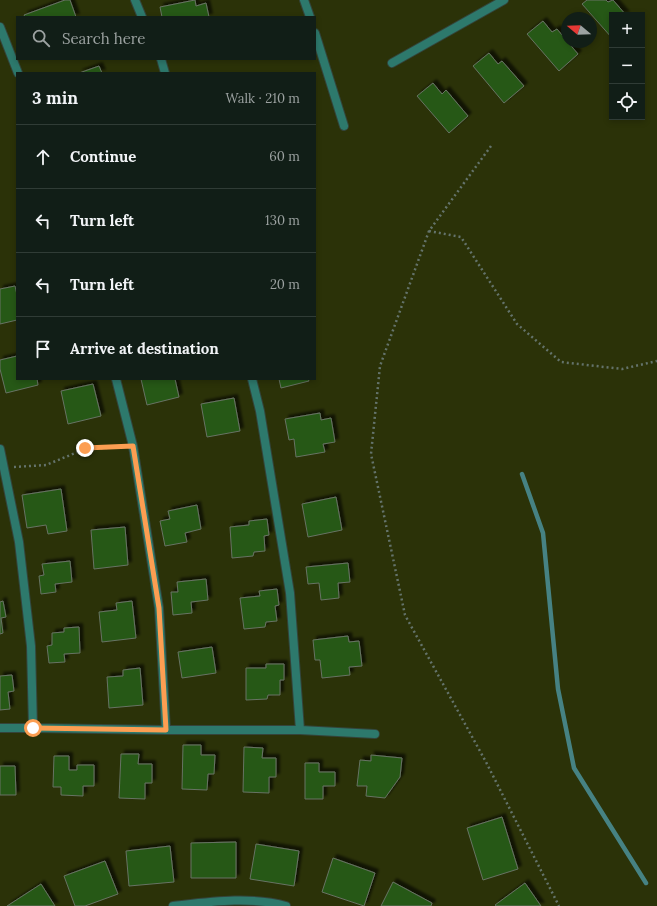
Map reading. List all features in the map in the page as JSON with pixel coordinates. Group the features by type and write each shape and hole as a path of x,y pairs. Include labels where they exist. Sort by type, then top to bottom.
{"street":[{"path":"134,0 142,16"},
{"path":"304,0 310,16"},
{"path":"392,63 504,0"},
{"path":"0,27 18,72"},
{"path":"316,36 344,126"},
{"path":"161,60 166,72"},
{"path":"116,380 133,446 159,608 166,730"},
{"path":"252,380 260,411 290,594 300,730"},
{"path":"0,449 18,542 31,646 33,728"},
{"path":"0,728 300,730 375,734"},
{"path":"173,906 216,901 271,902 286,906"}],"path":[{"path":"491,146 429,231 380,366 371,454 405,615 486,762 560,906"},
{"path":"429,231 461,237 517,324 561,362 622,370 657,361"},
{"path":"4,467 46,465 85,448 133,446"}],"green space":[{"path":"0,0 657,0 657,906 0,906"}],"building":[{"path":"65,0 70,0 76,16 24,16"},
{"path":"195,0 196,6 206,3 209,16 162,16 160,7"},
{"path":"587,0 606,0 608,2 613,0 623,12 609,12 609,35 597,21 597,12 589,12 582,4"},
{"path":"543,21 552,32 557,29 561,34 561,48 573,48 578,54 559,71 527,34"},
{"path":"489,53 498,64 502,61 524,86 504,103 473,66"},
{"path":"99,66 102,72 82,72"},
{"path":"433,83 442,94 446,90 468,116 449,133 417,96"},
{"path":"15,286 16,320 0,324 0,289"},
{"path":"16,356 16,380 37,380 38,385 6,393 0,369 0,360"},
{"path":"141,380 175,380 179,397 147,405"},
{"path":"279,380 309,381 281,388"},
{"path":"93,384 101,416 68,424 61,391"},
{"path":"234,398 240,431 207,437 201,404"},
{"path":"320,413 321,420 331,418 335,442 323,444 325,452 296,457 294,439 289,440 285,419"},
{"path":"61,489 67,531 48,534 46,525 27,528 22,495"},
{"path":"336,497 342,530 308,537 302,504"},
{"path":"197,505 201,529 185,533 187,542 165,546 160,521 170,519 168,511"},
{"path":"267,519 269,535 264,536 265,551 254,552 253,556 232,558 230,527 249,525 249,521"},
{"path":"125,527 128,565 94,569 91,530"},
{"path":"70,561 72,582 55,584 56,592 41,594 39,576 44,575 42,564"},
{"path":"348,563 350,582 338,583 339,598 321,600 319,583 308,584 306,567"},
{"path":"206,579 208,600 191,602 192,613 173,615 171,592 178,592 177,582"},
{"path":"277,589 279,605 275,606 277,621 266,622 265,627 244,629 240,598 260,596 259,591"},
{"path":"3,601 6,617 1,618 3,633 0,634 0,602"},
{"path":"132,601 136,638 102,642 99,612 117,610 116,603"},
{"path":"79,627 80,653 64,654 65,662 49,663 47,646 52,645 52,633 64,632 64,628"},
{"path":"348,636 349,642 359,641 362,666 349,667 350,675 322,678 320,660 315,660 313,640"},
{"path":"212,647 216,673 182,678 178,652"},
{"path":"266,664 284,664 284,680 280,680 280,695 268,695 267,699 246,700 246,668 266,668"},
{"path":"140,668 143,705 109,708 107,677 123,676 123,670"},
{"path":"12,675 14,691 8,692 10,709 0,710 0,676"},
{"path":"183,745 201,745 201,755 215,755 214,774 208,774 207,790 182,789"},
{"path":"244,747 263,748 262,758 276,758 276,777 269,777 269,793 243,792"},
{"path":"121,754 139,754 138,764 152,764 152,783 145,783 145,799 119,798"},
{"path":"371,755 402,758 400,777 385,798 366,796 367,786 357,786 360,760 371,761"},
{"path":"54,756 69,756 69,770 77,770 77,765 94,765 94,786 83,786 83,796 61,795 61,787 53,787"},
{"path":"305,763 319,763 319,772 335,772 335,786 323,786 323,799 305,799"},
{"path":"0,766 15,766 16,795 0,795"},
{"path":"502,817 518,869 483,880 467,828"},
{"path":"236,842 236,878 191,878 191,843"},
{"path":"256,844 299,851 294,886 250,879"},
{"path":"170,846 174,882 129,886 126,851"},
{"path":"333,858 375,873 364,906 322,892"},
{"path":"105,861 118,894 85,906 75,906 64,876"},
{"path":"393,882 432,903 431,906 381,906"},
{"path":"525,883 541,906 495,905"},
{"path":"41,884 55,906 7,906"}],"waterway":[{"path":"522,474 543,533 558,689 574,768 646,883"}],"route":[{"path":"33,728 166,730 159,608 133,446 85,448"}]}
